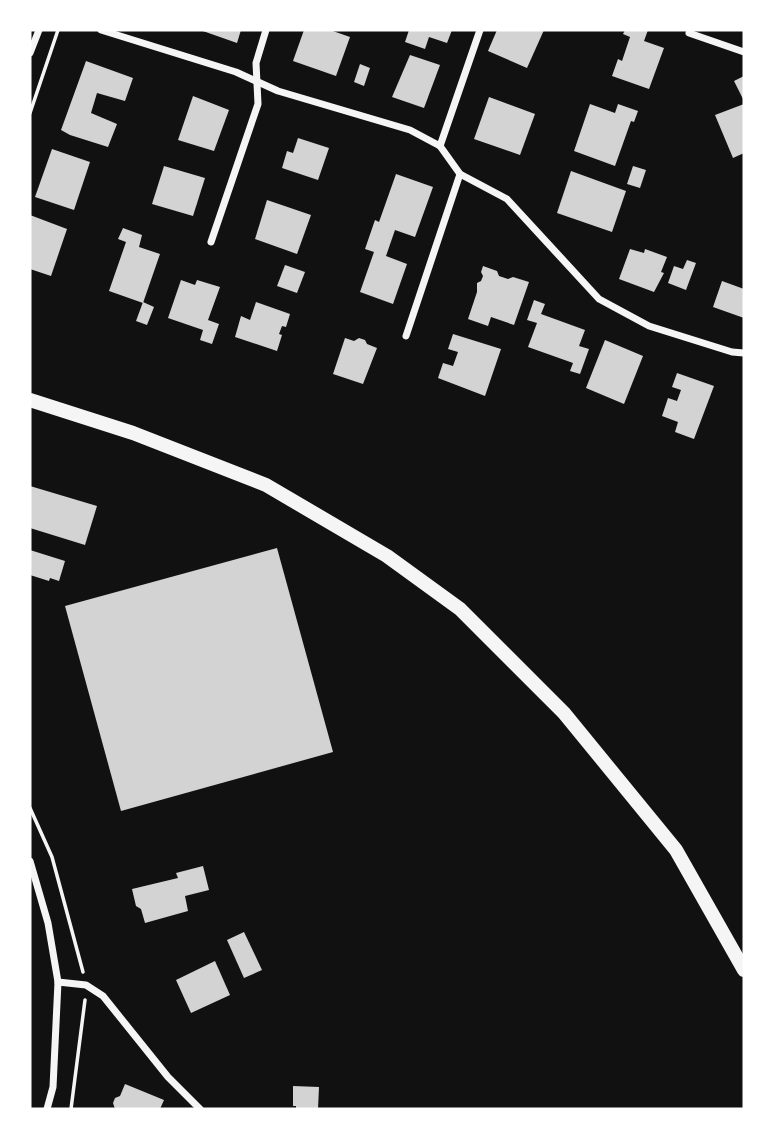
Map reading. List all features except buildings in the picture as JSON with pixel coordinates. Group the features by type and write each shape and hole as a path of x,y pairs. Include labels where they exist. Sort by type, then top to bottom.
{"main road":[{"path":"30,400 133,433 266,485 387,556 460,609 564,713 676,850 744,970"}],"street":[{"path":"30,53 39,30"},
{"path":"102,30 236,72 259,84 410,130 440,146 460,174 507,199 600,299 649,326 732,352 744,353"},
{"path":"211,243 258,104 256,63 267,30"},
{"path":"440,146 480,30"},
{"path":"690,33 744,52"},
{"path":"405,336 460,174"},
{"path":"30,861 48,923 58,982 54,1087 47,1109"},
{"path":"58,982 86,985 103,996 168,1077 200,1109"}],"path":[{"path":"30,113 58,30"}]}
